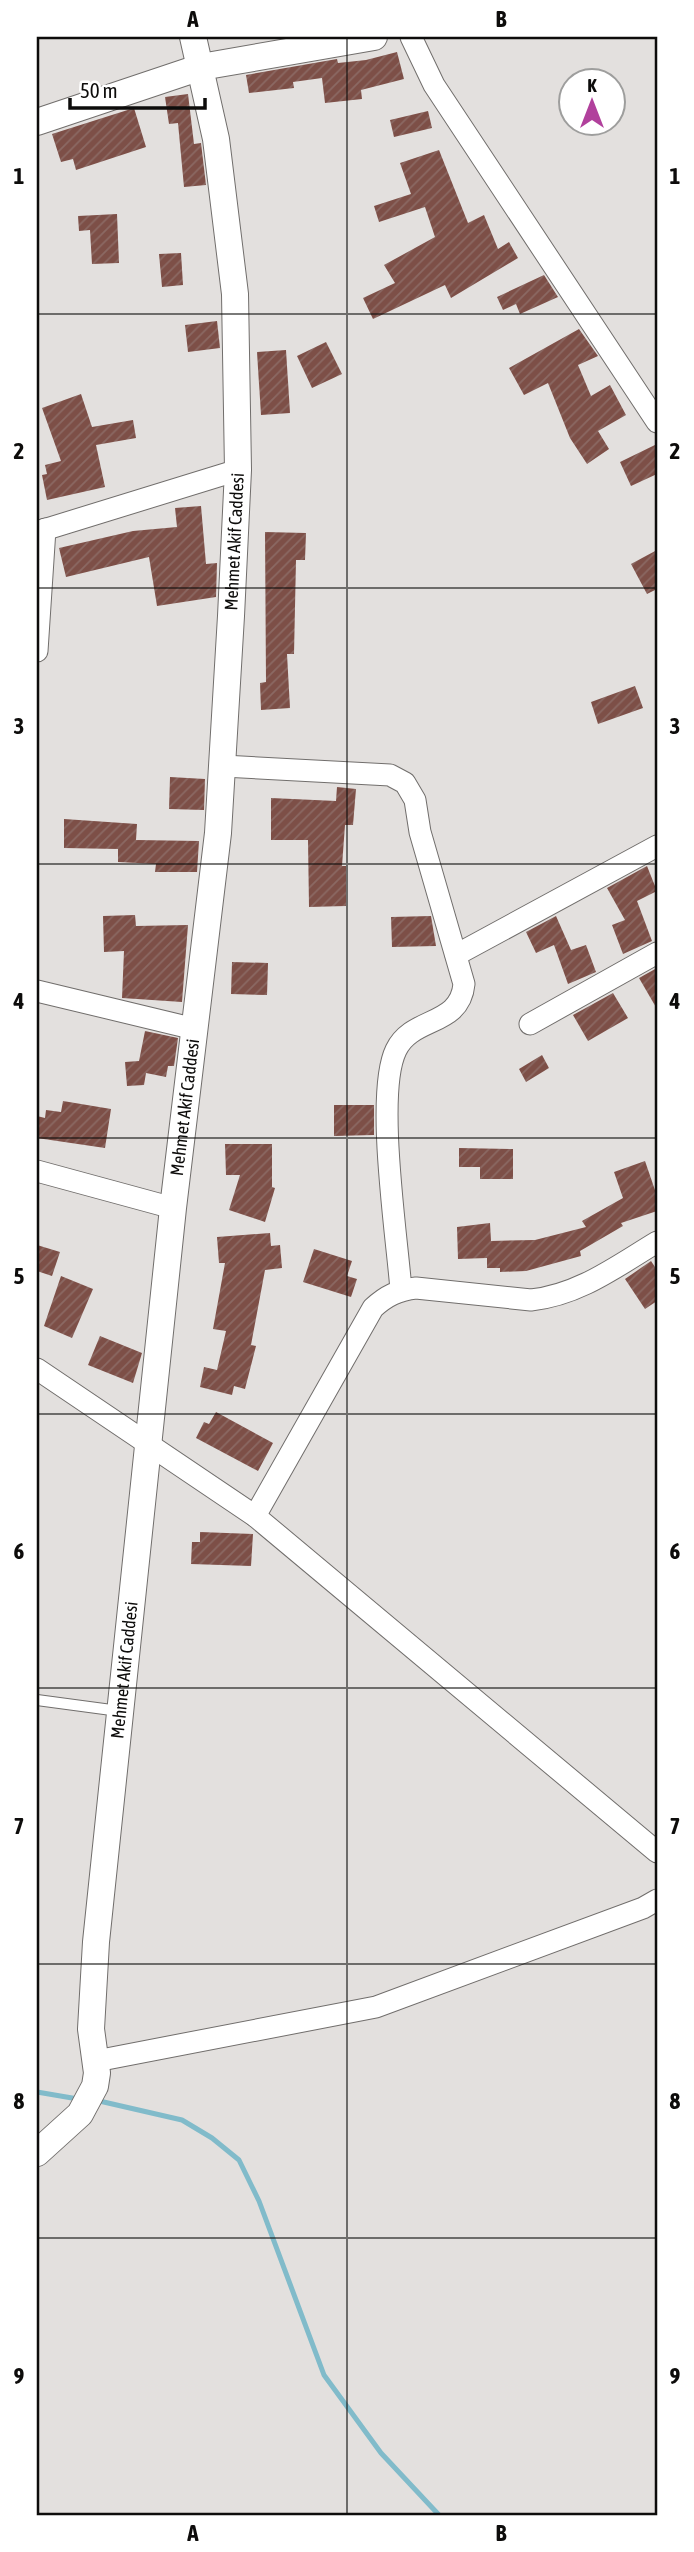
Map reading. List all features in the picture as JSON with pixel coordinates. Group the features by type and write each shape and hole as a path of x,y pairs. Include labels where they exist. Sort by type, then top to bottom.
{"street":[{"name":"Mehmet Akif Caddesi","path":"92,2084 93,1989 119,1711 223,766 238,470 235,294 216,139 193,37"},
{"path":"37,122 201,66 374,37"},
{"path":"411,37 433,85 657,422"},
{"path":"37,651 41,530 238,470"},
{"path":"223,766 380,774 404,783 415,800 420,832 464,984 459,1003 446,1017 407,1034 394,1054 391,1067 388,1130 401,1290"},
{"path":"456,955 657,846"},
{"path":"530,1024 657,953"},
{"path":"37,991 195,1029"},
{"path":"37,1171 173,1208"},
{"path":"255,1516 373,1308 401,1290 416,1288 531,1300 548,1298 578,1289 657,1242"},
{"path":"37,1369 255,1516 657,1852"},
{"path":"37,2154 67,2127 92,2084 376,2007 643,1908 657,1900"}],"lane":[{"path":"37,1700 119,1711"}],"building":[{"path":"397,52 404,79 361,90 362,99 325,103 322,78 293,82 294,88 249,93 246,75 337,59 338,63 366,60"},
{"path":"188,94 194,144 201,143 206,185 184,187 178,123 169,124 165,97"},
{"path":"134,108 146,147 76,170 73,159 61,162 52,134"},
{"path":"428,111 432,128 394,137 390,120"},
{"path":"439,150 468,223 484,215 498,249 509,242 518,258 451,298 445,285 373,319 363,298 395,283 384,265 435,237 425,207 379,222 374,206 411,194 400,163"},
{"path":"117,214 119,263 92,264 90,230 79,231 78,216"},
{"path":"181,253 183,285 162,287 159,254"},
{"path":"544,275 558,297 520,314 516,304 503,310 497,297"},
{"path":"217,321 220,348 188,352 185,325"},
{"path":"579,329 598,356 578,365 591,396 610,385 626,415 598,431 609,449 587,464 570,438 548,383 524,395 509,368"},
{"path":"326,342 342,374 312,388 297,356"},
{"path":"286,350 290,413 261,415 257,352"},
{"path":"81,394 92,427 133,420 136,438 96,445 105,487 47,500 42,475 47,474 45,465 61,461 42,408"},
{"path":"657,444 657,474 631,486 620,462"},
{"path":"201,506 206,564 217,563 216,597 157,606 149,557 66,577 59,548 133,531 177,527 175,508"},
{"path":"265,532 306,533 305,560 296,560 294,654 287,654 290,708 261,710 260,683 266,682"},
{"path":"657,550 657,589 647,594 631,564"},
{"path":"635,686 643,708 598,724 591,702"},
{"path":"170,777 205,779 204,810 169,809"},
{"path":"337,787 356,789 353,825 345,825 342,866 346,866 346,906 309,907 308,840 271,840 271,798 336,801"},
{"path":"64,819 137,824 136,840 199,841 197,872 155,872 156,864 118,862 118,849 64,848"},
{"path":"647,866 657,891 637,901 652,941 623,954 612,925 625,920 607,888"},
{"path":"135,915 136,926 188,925 182,1002 122,998 124,951 104,952 103,916"},
{"path":"431,916 436,946 392,947 391,917"},
{"path":"556,916 571,950 586,945 596,972 568,984 554,945 536,953 526,932"},
{"path":"232,962 268,963 267,995 231,994"},
{"path":"657,968 657,1009 639,978"},
{"path":"613,993 628,1018 588,1041 573,1015"},
{"path":"145,1031 178,1038 174,1066 168,1066 166,1077 146,1073 144,1085 127,1086 125,1062 139,1061"},
{"path":"542,1055 549,1068 526,1082 519,1069"},
{"path":"63,1101 111,1109 105,1148 37,1138 37,1116 45,1118 46,1110 61,1112"},
{"path":"334,1105 374,1105 374,1135 334,1136"},
{"path":"225,1144 272,1144 272,1187 275,1188 265,1222 229,1210 240,1175 226,1175"},
{"path":"459,1148 513,1149 513,1179 480,1179 480,1167 459,1167"},
{"path":"645,1161 657,1196 657,1211 621,1223 623,1226 580,1251 581,1256 526,1271 500,1272 500,1268 487,1268 487,1258 458,1259 457,1227 490,1223 491,1241 535,1240 586,1227 582,1221 623,1198 614,1172"},
{"path":"270,1233 271,1246 280,1245 282,1268 265,1270 251,1345 256,1346 245,1389 234,1386 232,1395 200,1387 204,1367 217,1370 226,1331 213,1329 225,1263 219,1263 217,1237"},
{"path":"37,1245 60,1252 52,1276 37,1271"},
{"path":"314,1249 352,1261 347,1276 357,1279 351,1297 303,1282"},
{"path":"651,1261 657,1270 657,1301 645,1309 625,1279"},
{"path":"61,1276 93,1289 72,1338 44,1326"},
{"path":"100,1336 142,1353 133,1383 88,1365"},
{"path":"216,1412 273,1443 258,1471 196,1438 204,1422 209,1424"},
{"path":"200,1532 253,1534 251,1566 191,1564 192,1542 200,1542"}],"waterway":[{"path":"37,2092 78,2099"},
{"path":"95,2100 182,2120 212,2138 239,2160 259,2201 324,2375 381,2453 439,2515"}]}
